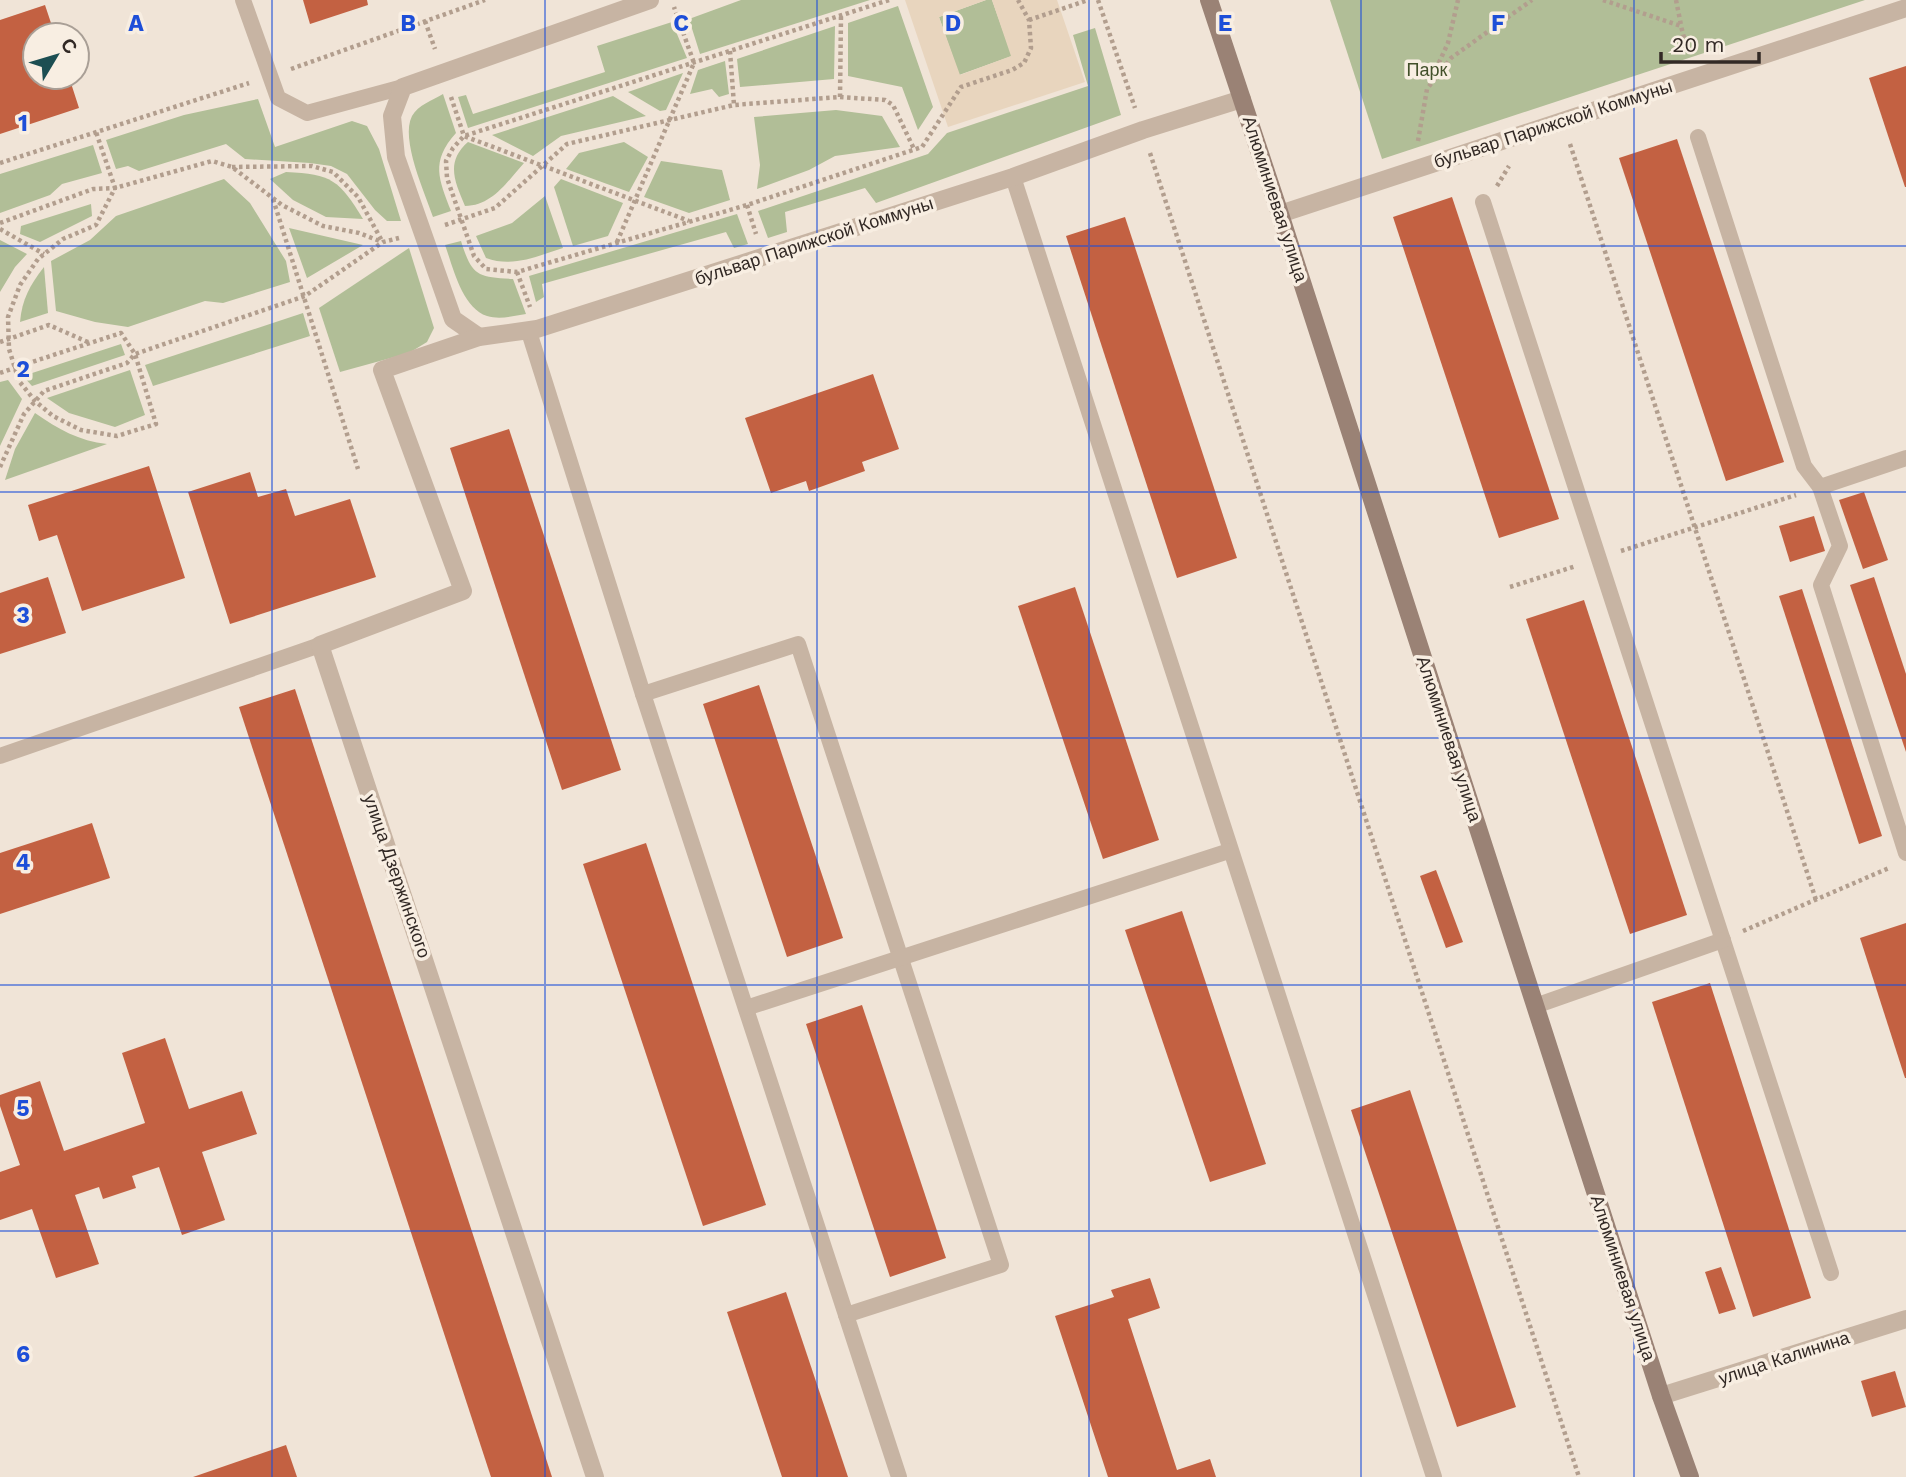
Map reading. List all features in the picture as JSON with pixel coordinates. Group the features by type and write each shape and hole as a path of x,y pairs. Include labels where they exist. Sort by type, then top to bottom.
{"main road":[{"name":"Алюминиевая улица","path":"1209,0 1661,1396 1690,1477"}],"street":[{"path":"479,337 453,319 396,157 392,116 403,87 650,0"},
{"name":"бульвар Парижской Коммуны","path":"1280,214 1906,8"},
{"name":"бульвар Парижской Коммуны","path":"320,645 463,591 382,370 479,337 533,330 1013,177 1143,130 1242,99"},
{"name":"улица Дзержинского","path":"320,645 595,1477"},
{"name":"улица Калинина","path":"1661,1396 1906,1319"}],"lane":[{"path":"243,0 278,98 307,113 403,87"},
{"path":"1698,137 1804,466 1820,487 1840,546 1821,585 1900,859"},
{"path":"1013,177 1229,851 1434,1477"},
{"path":"1483,202 1831,1273"},
{"path":"533,330 643,694 899,1477"},
{"path":"1820,487 1906,458"},
{"path":"643,694 798,644 1001,1265 846,1315"},
{"path":"0,756 320,645"},
{"path":"746,1008 1229,851"},
{"path":"1535,1006 1723,940"}],"path":[{"path":"0,163 269,76 485,0"},
{"path":"616,243 694,62 671,0"},
{"path":"889,0 464,136 446,161 447,178 474,256 486,269 517,272 690,221 922,147 961,87 1012,70 1024,62 1031,48 1029,20 1018,0"},
{"path":"1029,20 1088,0"},
{"path":"1098,0 1143,130 1579,1477"},
{"path":"1414,170 1427,89 1448,43 1458,0"},
{"path":"1427,89 1451,58 1532,0"},
{"path":"1603,0 1681,26"},
{"path":"1676,0 1694,78"},
{"path":"839,97 841,15"},
{"path":"425,21 464,136"},
{"path":"730,51 734,105"},
{"path":"0,373 15,368 90,343 121,333 135,354 156,424 117,436 81,430 53,416 35,401 19,382 15,368 9,349 8,317 20,285 44,254 63,239 96,225 115,188 96,132"},
{"path":"464,136 690,221"},
{"path":"1569,139 1816,900"},
{"path":"0,223 93,189 115,188 212,161 232,167 312,166 333,172 358,197 383,242 359,233 323,226 273,198 232,167"},
{"path":"273,198 358,469"},
{"path":"0,229 44,254"},
{"path":"517,272 533,330"},
{"path":"0,342 49,325 90,343"},
{"path":"1641,545 1820,487"},
{"path":"1510,587 1598,559"},
{"path":"1771,919 1900,859"}],"green space":[{"path":"741,0 870,0 700,54 689,19"},
{"path":"992,0 1012,56 959,75 939,17"},
{"name":"Парк","path":"1330,0 1865,0 1382,159"},
{"path":"898,6 933,107 918,130 902,87 848,76 848,23"},
{"path":"672,22 687,58 468,128 458,97 466,95 473,114 605,72 597,46"},
{"path":"835,26 834,79 740,87 737,59"},
{"path":"1095,28 1121,115 876,203 865,188 785,212 787,232 768,238 758,211 928,154 947,133 1088,86 1073,35"},
{"path":"725,61 729,94 719,97 712,89 690,94 698,70"},
{"path":"683,73 666,110 660,111 628,92"},
{"path":"443,94 456,133 443,153 439,171 451,211 433,217 411,152 409,126 418,109"},
{"path":"613,96 646,116 561,136 533,156 492,135"},
{"path":"258,99 275,147 352,121 367,126 379,149 401,221 387,221 347,174 331,166 245,159 226,144 139,171 128,166 116,169 106,140 184,115"},
{"path":"836,110 882,116 900,147 835,156 809,170 757,189 760,165 754,117"},
{"path":"468,142 524,163 491,197 475,205 465,206 455,180 454,165 456,157"},
{"path":"624,142 648,157 629,192 566,169 579,153"},
{"path":"93,145 102,173 62,184 50,195 0,213 0,174"},
{"path":"661,161 722,170 730,200 689,213 644,197"},
{"path":"286,172 324,177 333,182 347,195 363,219 326,217 293,200 270,179"},
{"path":"224,179 250,203 286,261 290,282 223,303 205,301 128,327 95,322 56,311 51,261 90,240 116,216"},
{"path":"561,179 623,203 608,236 573,246 554,187"},
{"path":"545,196 563,248 515,261 486,258 476,236 512,223"},
{"path":"91,204 92,216 40,242 20,234 21,226"},
{"path":"737,214 748,244 734,248 726,232 542,284 544,297 536,302 529,276"},
{"path":"289,228 363,245 307,278"},
{"path":"0,240 27,254 15,267 0,292"},
{"path":"461,241 469,261 478,272 491,277 513,279 526,314 492,317 478,312 471,305 455,275 445,245"},
{"path":"409,248 434,328 427,342 409,353 340,372 319,308"},
{"path":"44,267 48,313 20,322 28,293"},
{"path":"303,313 310,336 153,386 145,365"},
{"path":"121,344 125,355 32,386 23,376"},
{"path":"130,370 145,415 115,427 69,413 47,398"},
{"path":"8,380 22,399 0,446 0,382"},
{"path":"35,413 69,433 107,444 5,480 15,449"}],"shaded area":[{"path":"905,0 986,0 939,17 960,75 1011,56 992,0 1057,0 1085,82 948,127"}],"building":[{"path":"303,0 367,0 368,5 310,24"},
{"path":"45,5 50,21 21,21 21,91 74,91 79,108 0,134 0,20"},
{"path":"1906,66 1906,187 1905,187 1869,78"},
{"path":"1677,139 1784,462 1726,481 1619,158"},
{"path":"1452,197 1559,519 1499,538 1393,217"},
{"path":"1125,217 1237,558 1177,578 1066,236"},
{"path":"873,374 899,449 862,462 865,471 809,491 806,481 771,493 745,418"},
{"path":"509,429 621,770 562,790 450,448"},
{"path":"149,466 185,578 82,611 57,535 39,541 28,505"},
{"path":"250,472 258,497 286,489 295,516 350,499 376,577 230,624 188,492"},
{"path":"1864,492 1888,560 1863,569 1839,500"},
{"path":"1814,516 1825,551 1790,562 1779,526"},
{"path":"48,577 66,633 0,654 0,593"},
{"path":"1874,577 1906,674 1906,752 1850,585"},
{"path":"1075,587 1159,840 1103,859 1018,606"},
{"path":"1802,589 1882,836 1859,844 1779,596"},
{"path":"1584,600 1687,915 1630,934 1526,619"},
{"path":"759,685 843,938 787,957 703,704"},
{"path":"295,689 552,1477 491,1477 239,707"},
{"path":"92,823 110,878 0,914 0,853"},
{"path":"646,843 766,1205 703,1226 583,864"},
{"path":"1436,870 1463,942 1446,948 1420,876"},
{"path":"1182,911 1266,1164 1210,1182 1125,930"},
{"path":"1906,923 1906,1078 1905,1078 1860,938"},
{"path":"1710,983 1811,1298 1753,1317 1652,1002"},
{"path":"862,1005 946,1258 890,1277 806,1024"},
{"path":"165,1038 189,1109 242,1091 257,1134 202,1152 225,1220 182,1235 159,1167 132,1176 136,1188 103,1199 99,1187 75,1195 99,1264 56,1278 32,1209 0,1220 0,1172 20,1165 0,1106 0,1095 40,1081 64,1151 145,1123 122,1053"},
{"path":"1410,1090 1516,1407 1457,1427 1351,1110"},
{"path":"1721,1267 1736,1309 1719,1314 1705,1272"},
{"path":"1150,1278 1160,1308 1128,1319 1177,1470 1210,1459 1216,1477 1108,1477 1055,1316 1114,1297 1111,1290"},
{"path":"786,1292 848,1477 782,1477 727,1312"},
{"path":"1895,1371 1906,1407 1872,1417 1861,1381"},
{"path":"286,1445 297,1477 193,1477"}]}
